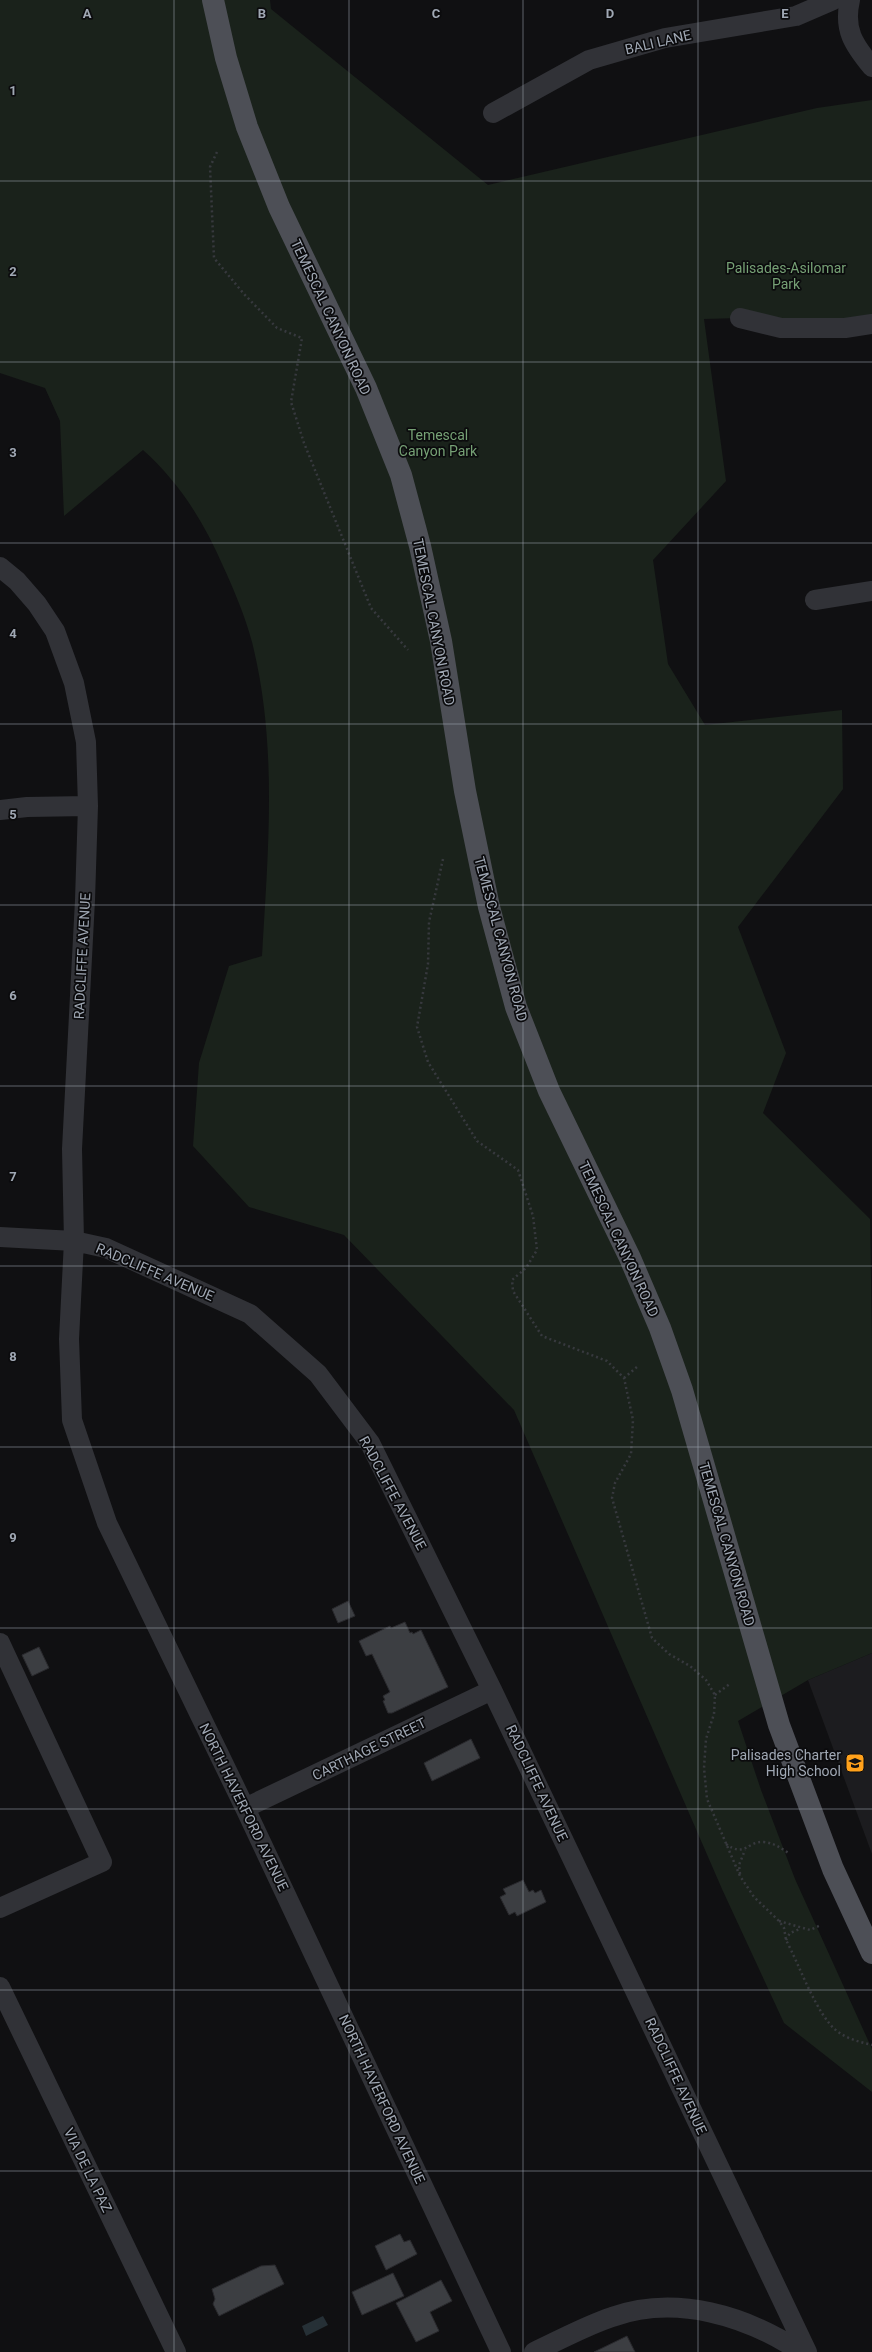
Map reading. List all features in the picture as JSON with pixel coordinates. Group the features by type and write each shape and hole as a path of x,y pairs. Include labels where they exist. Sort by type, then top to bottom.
{"main road":[{"name":"TEMESCAL CANYON ROAD","path":"213,0 226,58 247,127 279,207 366,388 401,475 420,546 441,641 465,791 489,907 516,1007 549,1091 630,1258 660,1328 684,1398 779,1725 833,1869 872,1953"}],"street":[{"name":"BALI LANE","path":"493,113 589,60 665,38 796,16 833,0"},
{"path":"850,0 846,15 851,38 872,68"},
{"path":"740,318 781,328 844,328 872,324"},
{"name":"RADCLIFFE AVENUE","path":"0,567 18,581 38,604 56,632 74,683 86,742 88,806 72,1149 74,1241 106,1248 250,1314 318,1374 370,1443 492,1690 807,2352"},
{"path":"815,600 872,591"},
{"path":"0,810 27,807 88,806"},
{"path":"0,1237 74,1241"},
{"name":"NORTH HAVERFORD AVENUE","path":"74,1241 70,1339 72,1420 107,1523 245,1808 501,2352"},
{"path":"0,1643 102,1862 0,1908"},
{"name":"CARTHAGE STREET","path":"245,1808 492,1690"},
{"name":"VIA DE LA PAZ","path":"0,1987 176,2352"},
{"path":"534,2352 613,2316 640,2309 672,2308 699,2310 747,2322 778,2336 801,2352"}],"path":[{"path":"217,152 210,167 214,258 244,294 278,328 302,338 291,402 304,443 371,608 408,650"},
{"path":"443,859 429,922 428,964 416,1027 428,1062 477,1141 518,1170 533,1216 537,1250 526,1268 512,1280 513,1291 542,1336 607,1362 624,1378 633,1420 631,1454 615,1483 612,1498 652,1638 669,1654 690,1666 706,1680 716,1695 714,1714 706,1739 704,1768 707,1799 725,1843 740,1876 754,1897 779,1921 784,1928 786,1940 824,2017 837,2031 856,2041 872,2045"},
{"path":"624,1378 638,1366"},
{"path":"716,1695 731,1683"},
{"path":"725,1843 734,1849 744,1850 762,1842 775,1844 790,1854"},
{"path":"740,1876 739,1865 744,1850"},
{"path":"779,1921 800,1929 810,1930 821,1925"},
{"path":"786,1940 794,1930 800,1929"}],"shaded area":[{"name":"Palisades Charter High School","path":"872,1653 872,1854 808,1680"},
{"path":"323,2316 328,2325 306,2336 302,2326"}],"green space":[{"name":"Temescal Canyon Park","path":"0,0 270,0 271,9 488,185 817,108 872,100 872,324 740,318 704,319 726,481 653,560 668,664 705,725 842,710 843,789 738,927 786,1053 763,1113 870,1219 872,1340 872,1653 808,1680 738,1721 761,1790 795,1879 872,2049 872,2092 784,2023 722,1889 514,1410 344,1235 249,1207 193,1146 199,1063 229,966 262,956 267,877 269,799 268,759 260,681 249,632 239,603 216,550 199,518 168,475 143,450 64,516 60,421 45,388 0,373"}],"building":[{"path":"348,1601 355,1616 338,1623 332,1609"},
{"path":"405,1622 410,1633 412,1632 413,1634 421,1630 448,1687 392,1713 388,1713 383,1701 385,1700 383,1696 390,1692 372,1654 366,1656 359,1641 390,1626 391,1628"},
{"path":"39,1647 49,1668 32,1676 22,1655"},
{"path":"471,1739 480,1758 432,1781 424,1763"},
{"path":"523,1880 529,1892 533,1890 535,1893 541,1890 546,1902 517,1916 515,1912 509,1915 500,1897 506,1894 503,1889"},
{"path":"400,2234 404,2242 410,2240 417,2254 386,2270 375,2246"},
{"path":"275,2265 284,2284 219,2316 213,2304 215,2299 212,2289 261,2266"},
{"path":"393,2273 404,2296 362,2315 352,2292"},
{"path":"441,2280 452,2301 430,2312 439,2331 416,2342 396,2303"},
{"path":"627,2336 635,2352 594,2352"}],"place":[{"name":"Palisades Charter High School","path":"855,1763"}],"park label":[{"name":"Palisades-Asilomar Park","path":"786,276"}]}
